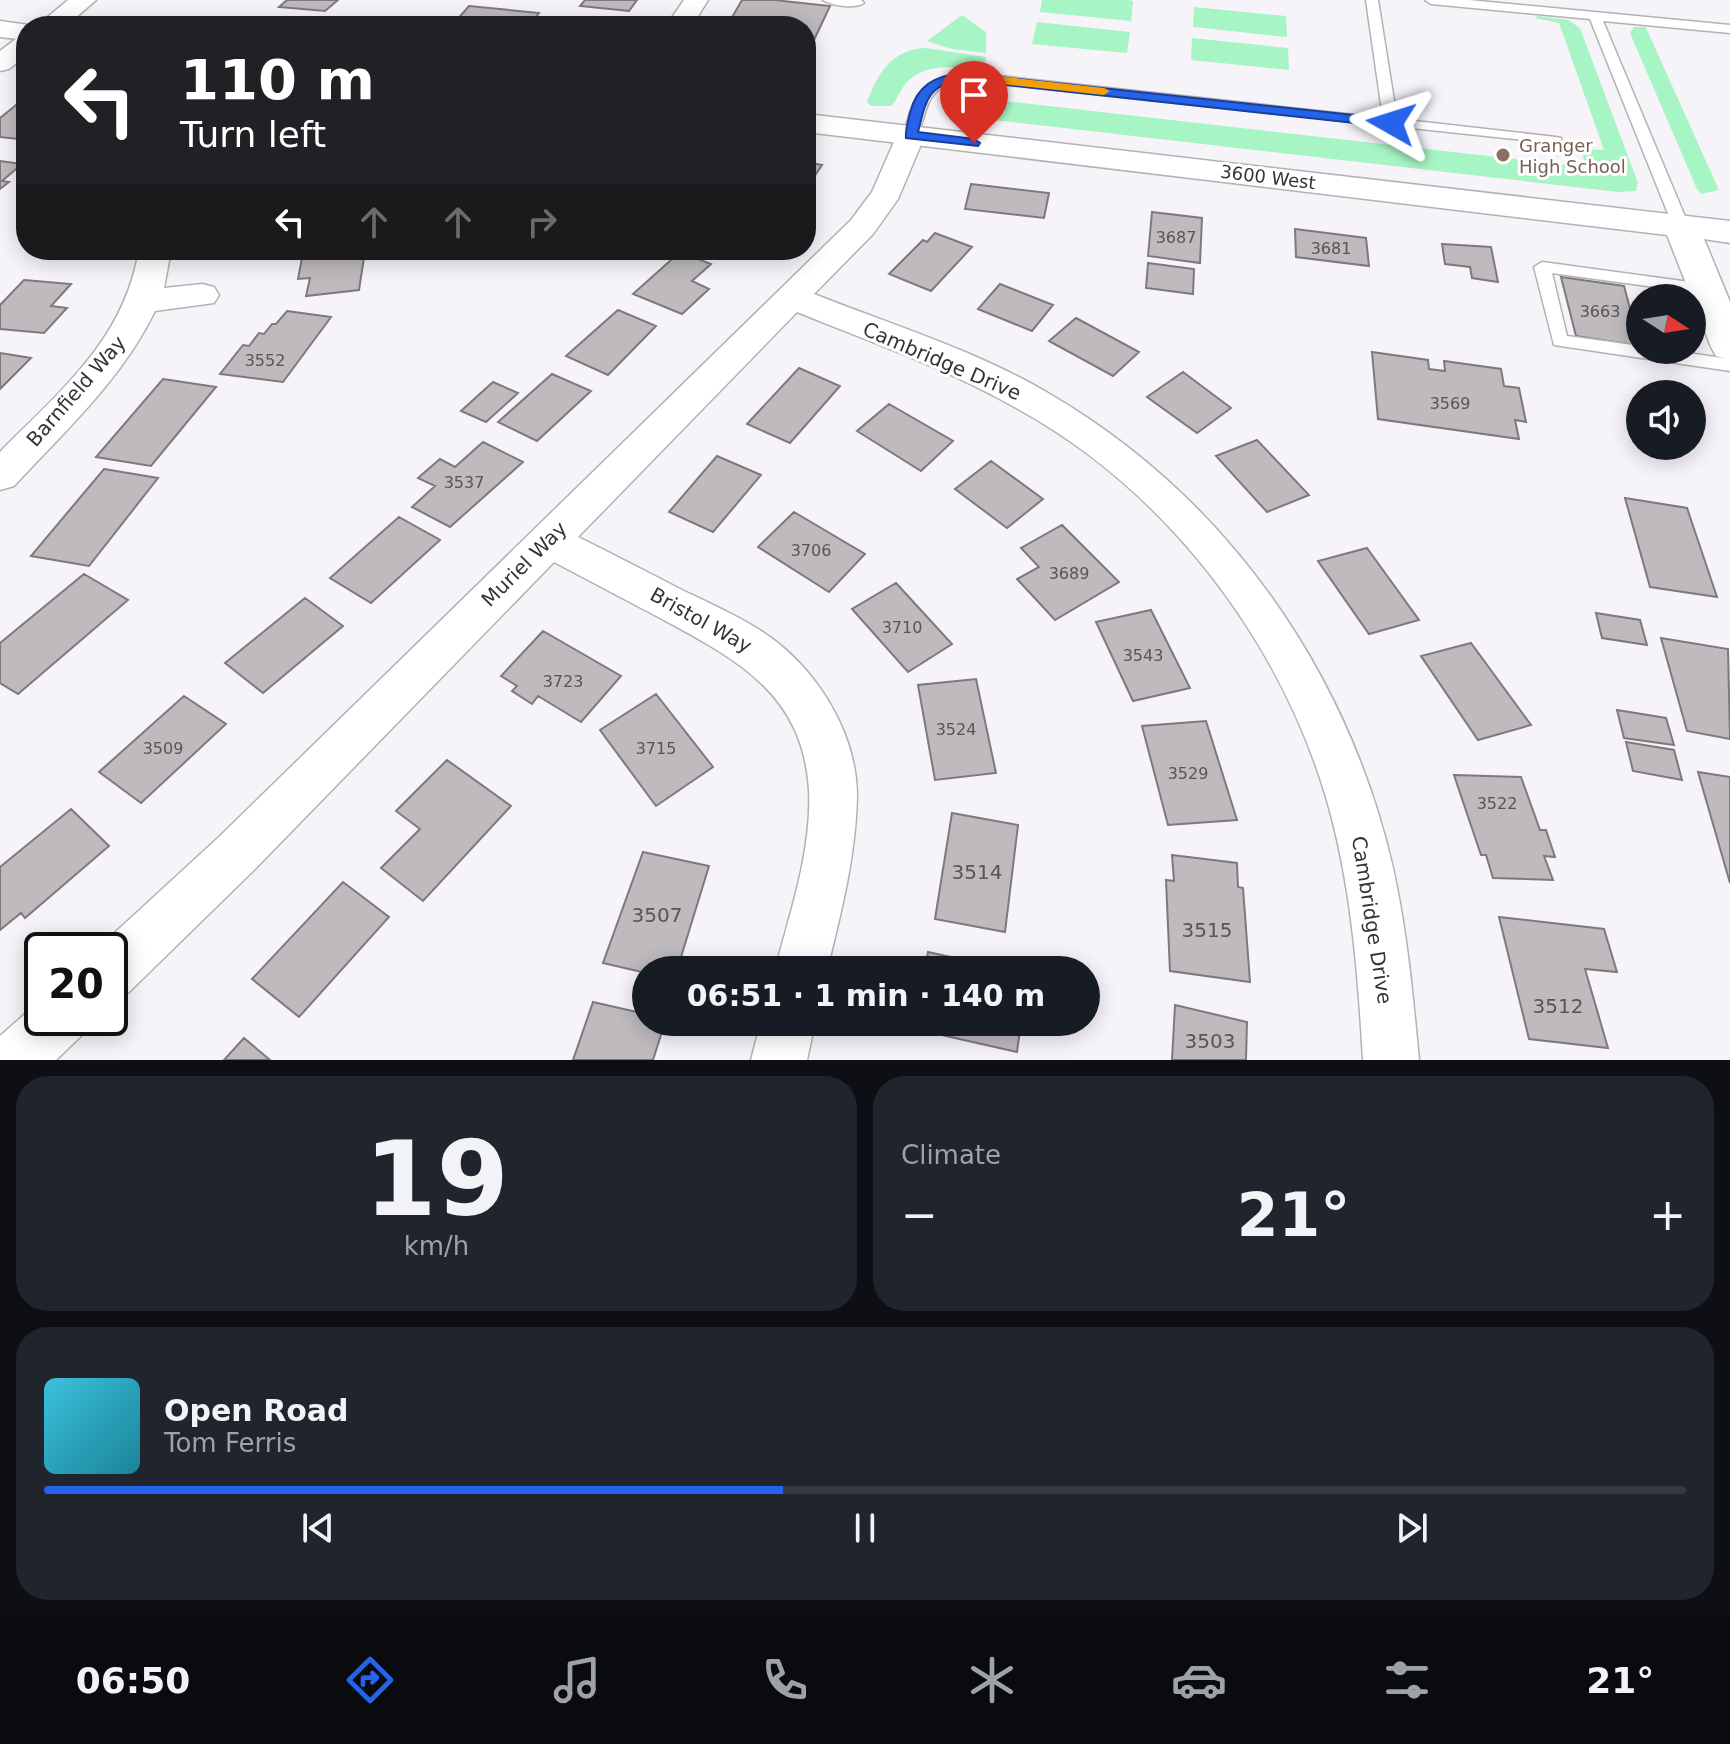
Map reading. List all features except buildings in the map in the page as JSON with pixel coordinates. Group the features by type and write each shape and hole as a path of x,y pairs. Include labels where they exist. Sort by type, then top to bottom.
{"street":[{"path":"63,16 84,0"},
{"name":"3600 West","path":"816,124 1730,232"},
{"name":"Muriel Way","path":"128,956 237,853 876,210 896,175 911,135"},
{"path":"1681,226 1704,284"},
{"name":"Barnfield Way","path":"0,476 113,352 145,301 153,260"},
{"path":"1706,289 1730,347"},
{"path":"145,301 202,295"},
{"name":"Cambridge Drive","path":"790,297 1000,383 1037,403 1117,456 1156,490 1227,566 1258,608 1309,697 1351,802 1367,866 1378,933 1391,1060"},
{"name":"Bristol Way","path":"549,540 744,642 766,657 790,680 809,706 823,736 835,798 826,864 804,956"},
{"path":"15,1060 41,1036"},
{"path":"779,1060 785,1036"}],"lane":[{"path":"829,0 858,3"},
{"path":"1372,0 1391,123"},
{"path":"1431,0 1730,29"},
{"path":"1595,16 1681,226"},
{"path":"911,135 919,102 930,86 943,79 962,76 1556,141"},
{"path":"1626,350 1560,341 1542,267 1669,284"},
{"path":"1706,362 1730,365"}],"green space":[{"path":"1042,0 1133,1 1131,21 1040,12"},
{"path":"1194,7 1286,16 1287,37 1193,27"},
{"path":"962,15 986,32 986,53 952,49 927,41"},
{"path":"1535,18 1568,20 1580,28 1638,183 1636,191 1618,192 945,112 945,101 955,88 984,86 1003,88 1004,101 1585,167 1582,149 1604,150 1559,23"},
{"path":"1037,22 1130,32 1127,53 1032,44"},
{"path":"1634,27 1645,27 1647,30 1719,190 1701,194 1697,189 1630,33"},
{"path":"1192,38 1288,48 1289,70 1191,60"},
{"path":"926,48 986,57 983,69 944,67 925,71 906,83 891,106 871,106 867,102 888,64 904,53"}],"slow traffic":[{"path":"988,79 1104,91"}],"place":[{"name":"Granger High School","path":"1503,155"}],"route":[{"path":"974,143 911,135 919,102 930,86 943,79 962,76 1391,123"}]}
